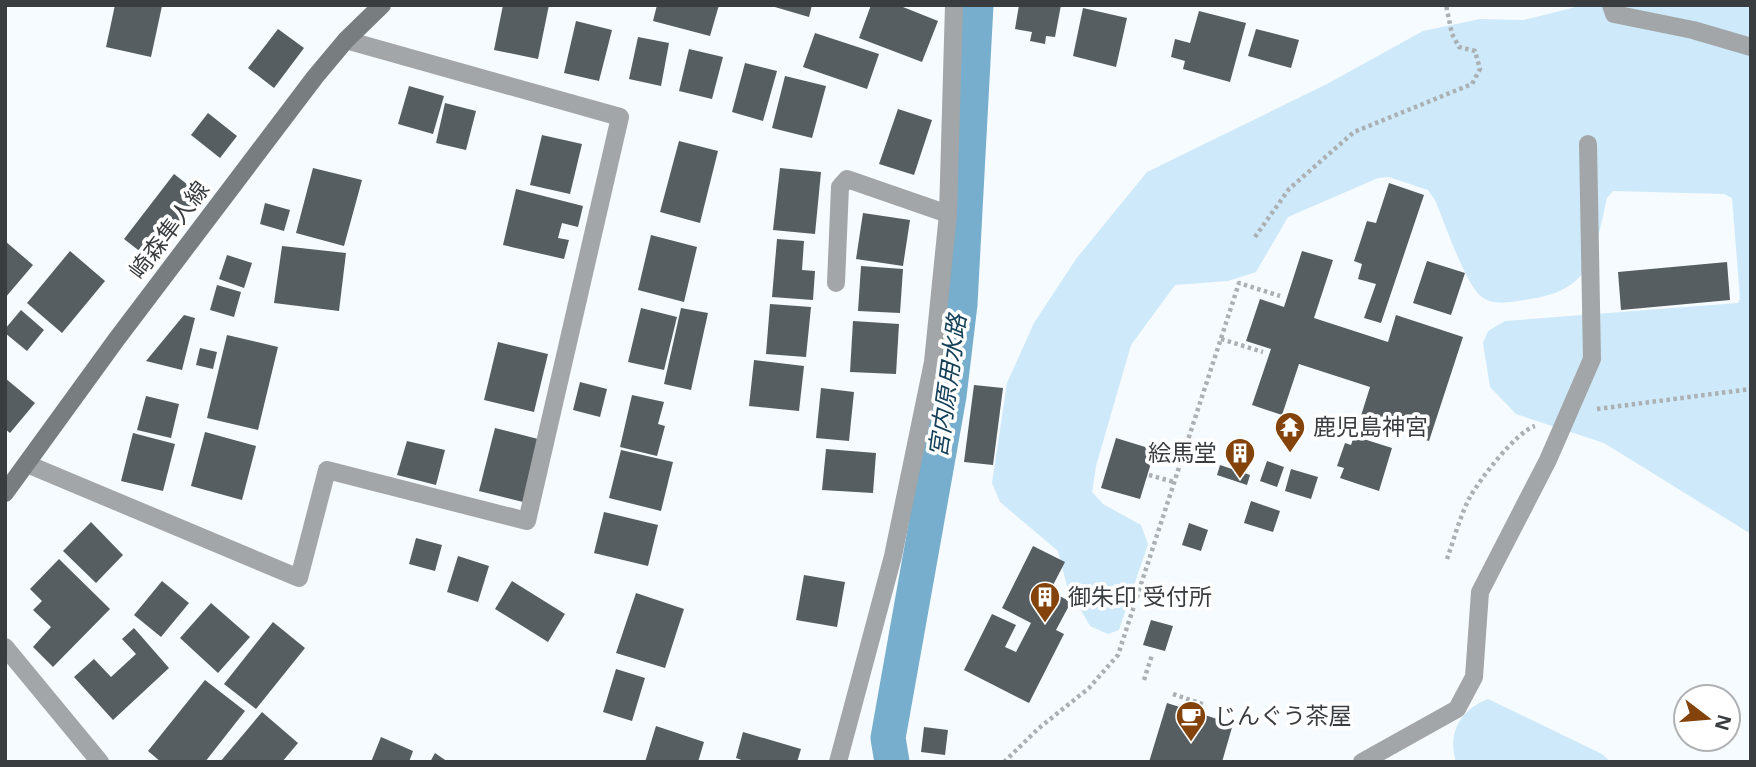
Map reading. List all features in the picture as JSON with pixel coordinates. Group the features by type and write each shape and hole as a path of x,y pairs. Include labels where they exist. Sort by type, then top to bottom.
{"main road":[{"name":"崎森隼人線","path":"5,493 315,77 346,40 382,5"}],"street":[{"path":"838,762 893,556 933,362 948,214 954,5"},
{"path":"1611,5 1614,14 1693,30 1751,47"},
{"path":"27,464 299,578 327,470 527,521 620,117 346,40"},
{"path":"1362,762 1457,709 1474,677 1480,592 1548,460 1592,359 1588,144"},
{"path":"836,283 840,187 847,179 948,214"},
{"path":"5,647 100,762"}],"path":[{"path":"1255,237 1289,189 1354,132 1472,84 1480,69 1475,51 1459,47 1451,34 1446,5"},
{"path":"1004,762 1039,728 1089,688 1118,655 1239,283 1280,296"},
{"path":"1221,339 1263,352"},
{"path":"1447,559 1470,496 1513,440 1526,429 1580,411 1751,389"},
{"path":"1149,475 1174,482"},
{"path":"1144,680 1152,655"},
{"path":"1173,694 1205,705"}],"shaded area":[{"path":"1584,5 1751,5 1751,534 1604,443 1516,414 1490,387 1483,343 1488,331 1505,321 1738,303 1740,299 1732,198 1724,194 1613,191 1607,198 1593,254 1587,268 1577,279 1565,289 1547,295 1514,302 1497,302 1482,297 1469,280 1435,200 1428,190 1389,177 1378,178 1288,217 1256,272 1228,281 1175,285 1131,345 1096,466 1092,492 1103,504 1141,525 1148,544 1119,630 1108,634 1090,626 1067,586 1058,551 1000,502 992,483 1007,383 1034,323 1076,259 1147,172 1327,84 1423,31 1480,19 1524,20"},
{"path":"1488,699 1602,754 1611,762 1456,762 1453,741 1458,724 1470,709"}],"building":[{"path":"115,5 162,6 151,57 106,47"},
{"path":"503,5 549,5 538,59 494,50"},
{"path":"657,5 719,5 710,36 653,21"},
{"path":"768,5 812,5 809,17"},
{"path":"871,5 898,5 938,21 922,62 859,38"},
{"path":"1019,5 1061,5 1055,37 1046,36 1045,44 1030,41 1032,32 1015,29"},
{"path":"1083,8 1127,18 1116,67 1073,56"},
{"path":"1199,11 1246,23 1230,82 1183,69 1185,61 1171,57 1175,39 1190,43"},
{"path":"576,21 612,30 599,81 564,73"},
{"path":"278,29 304,48 274,88 248,68"},
{"path":"1256,29 1299,40 1291,68 1248,56"},
{"path":"815,33 879,54 867,89 803,67"},
{"path":"638,37 669,43 661,86 629,79"},
{"path":"689,49 723,57 712,99 679,91"},
{"path":"745,63 777,71 763,121 732,112"},
{"path":"785,76 826,86 812,138 772,128"},
{"path":"409,86 444,96 433,134 398,124"},
{"path":"445,103 476,111 466,150 436,143"},
{"path":"898,109 932,120 914,175 879,164"},
{"path":"208,113 237,136 220,158 191,135"},
{"path":"542,135 582,144 570,194 530,185"},
{"path":"679,141 718,151 700,223 660,212"},
{"path":"313,168 362,180 344,246 296,233"},
{"path":"780,168 821,172 815,234 773,230"},
{"path":"174,174 201,195 151,260 124,239"},
{"path":"1389,183 1424,195 1381,323 1364,318 1376,284 1358,279 1362,264 1354,261 1367,221 1376,223"},
{"path":"516,189 583,206 578,227 562,223 558,238 569,240 564,259 503,245"},
{"path":"265,203 290,210 284,231 260,224"},
{"path":"863,213 910,220 903,266 856,259"},
{"path":"651,235 697,247 684,302 638,290"},
{"path":"777,239 804,241 802,270 815,271 813,300 772,297"},
{"path":"5,241 33,265 5,298"},
{"path":"282,246 346,253 339,311 274,303"},
{"path":"70,251 105,281 62,333 27,303"},
{"path":"1302,251 1333,260 1314,318 1388,342 1396,315 1463,337 1429,441 1360,419 1370,387 1299,364 1282,415 1252,405 1271,349 1246,341 1260,299 1284,307"},
{"path":"227,255 252,263 244,288 219,279"},
{"path":"1427,261 1465,273 1451,315 1413,303"},
{"path":"1727,262 1730,300 1621,310 1618,272"},
{"path":"861,266 903,269 900,313 858,311"},
{"path":"217,285 241,292 234,317 210,310"},
{"path":"770,304 811,307 806,357 766,354"},
{"path":"641,308 677,317 664,370 628,362"},
{"path":"681,308 708,313 691,390 664,384"},
{"path":"21,310 44,330 27,351 5,333 5,329"},
{"path":"184,315 195,318 182,370 146,361"},
{"path":"853,321 899,324 896,374 850,372"},
{"path":"227,335 278,347 258,430 207,418"},
{"path":"498,342 548,354 534,412 484,400"},
{"path":"200,348 217,352 213,369 196,365"},
{"path":"754,360 804,366 799,411 749,406"},
{"path":"5,378 35,403 10,433 5,429"},
{"path":"580,382 607,389 600,417 573,410"},
{"path":"974,385 1003,388 993,465 964,462"},
{"path":"821,388 854,392 849,441 816,438"},
{"path":"632,395 664,402 658,424 665,426 657,456 620,447"},
{"path":"146,396 179,404 171,438 137,430"},
{"path":"495,428 538,439 523,502 479,491"},
{"path":"205,432 256,446 242,500 191,486"},
{"path":"133,433 175,444 163,491 121,481"},
{"path":"1354,436 1392,448 1379,491 1340,478 1344,468 1337,466 1345,443 1351,445"},
{"path":"1116,438 1155,450 1140,499 1101,488"},
{"path":"407,441 445,450 436,485 397,475"},
{"path":"826,449 876,453 873,493 822,490"},
{"path":"621,450 673,462 661,511 609,498"},
{"path":"1267,461 1284,467 1277,487 1260,481"},
{"name":"絵馬堂","path":"1220,465 1250,475 1247,485 1217,475"},
{"path":"1291,469 1318,477 1311,499 1285,491"},
{"path":"1251,501 1280,511 1273,532 1244,523"},
{"path":"604,512 658,525 648,566 594,553"},
{"path":"91,522 123,555 96,583 63,551"},
{"path":"1189,523 1208,530 1201,551 1182,545"},
{"path":"416,538 442,545 435,571 409,564"},
{"name":"御朱印 受付所","path":"1033,546 1065,562 1050,591 1071,602 1056,630 1064,634 1029,703 964,670 992,614 1016,625 1005,647 1016,652 1031,623 1002,608"},
{"path":"458,556 489,566 478,602 447,592"},
{"path":"59,559 110,609 53,667 33,647 51,627 33,610 42,601 30,589"},
{"path":"804,575 845,582 837,627 796,620"},
{"path":"162,581 189,603 161,637 134,615"},
{"path":"512,581 565,614 548,642 495,609"},
{"path":"636,593 684,609 665,668 616,653"},
{"path":"211,603 250,637 218,673 180,638"},
{"path":"1151,620 1173,626 1165,651 1143,645"},
{"path":"273,622 305,648 256,709 224,684"},
{"path":"134,628 169,668 113,720 74,677 94,659 111,677 136,654 122,639"},
{"path":"616,669 645,678 632,721 603,712"},
{"path":"205,680 245,711 205,762 161,762 148,751"},
{"name":"じんぐう茶屋","path":"1167,703 1233,724 1222,762 1149,762"},
{"path":"262,712 298,743 282,762 220,762"},
{"path":"656,726 704,742 698,762 645,762"},
{"path":"924,727 948,730 945,755 921,752"},
{"path":"743,732 801,749 797,762 747,762 736,758"},
{"path":"381,737 413,751 409,762 371,762"},
{"path":"435,753 448,762 430,762"}],"waterway":[{"name":"宮内原用水路","path":"892,762 888,738 949,396 960,304 976,5"}],"place":[{"name":"鹿児島神宮","path":"1290,454"},
{"name":"絵馬堂","path":"1240,480"},
{"name":"御朱印 受付所","path":"1045,624"},
{"name":"じんぐう茶屋","path":"1191,743"}]}
